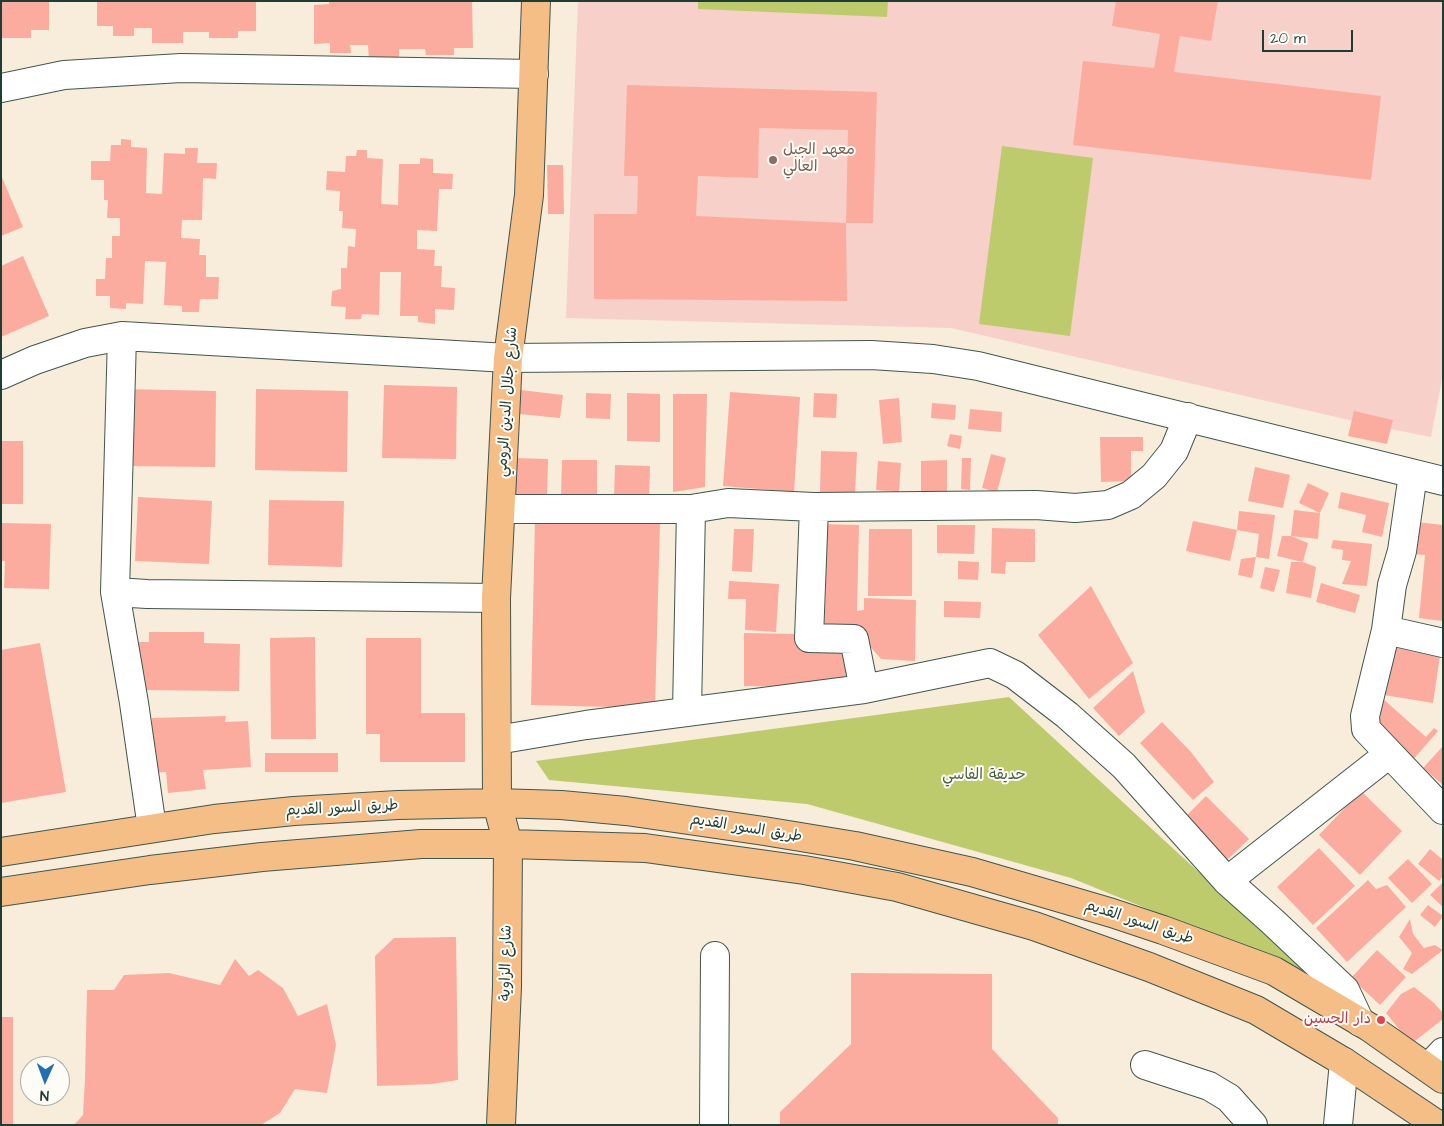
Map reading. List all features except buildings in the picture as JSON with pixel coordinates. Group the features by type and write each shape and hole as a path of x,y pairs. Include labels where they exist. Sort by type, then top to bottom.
{"main road":[{"name":"شارع جلال الدين الرومي","path":"497,803 496,598 508,358 530,194 536,1"},
{"name":"طريق السور القديم","path":"1,852 214,819 294,811 398,805 497,803 561,805 626,811 764,831 856,846 972,872 1163,930 1274,971 1438,1066"},
{"name":"شارع الزاوية","path":"497,803 508,844 507,987 501,1125"},
{"path":"1,892 150,870 262,857 421,844 508,844 645,848 804,870 897,887 1034,926 1149,967 1256,1010 1344,1062 1438,1125"},
{"path":"1149,967 1163,930"}],"street":[{"path":"1,88 64,75 181,68 534,74"},
{"path":"122,336 115,592 134,703 152,828"},
{"path":"1,375 35,360 85,343 122,336 508,358 871,356 933,359 978,366 1443,481"},
{"path":"501,509 691,509 728,503 814,507 1036,505 1075,508 1108,505 1131,495 1154,476 1174,451 1188,417"},
{"path":"1413,474 1402,551 1392,585 1386,630 1365,716 1366,729 1443,810"},
{"path":"814,507 809,638 854,639 864,689"},
{"path":"688,711 691,509"},
{"path":"115,592 496,598"},
{"path":"1386,630 1443,643"},
{"path":"497,740 538,732 688,711 864,689 990,663 1015,675 1067,716 1124,766 1227,881 1344,990 1360,1022"},
{"path":"1227,881 1389,754"},
{"path":"714,1125 715,956"},
{"path":"1338,1125 1344,1062"},
{"path":"1145,1065 1209,1086 1229,1098 1253,1125"}],"shaded area":[{"path":"578,1 1443,1 1443,374 1431,437 1375,426 951,328 566,318"}],"green space":[{"path":"698,1 888,1 887,17 698,9"},
{"path":"1002,146 1093,158 1070,336 979,324"},
{"name":"حديقة الفاسي","path":"1009,697 1309,974 1071,878 807,804 549,780 536,761"}],"place":[{"name":"معهد الجبل العالي","path":"773,160"},
{"name":"دار الحسين","path":"1381,1020"}]}
